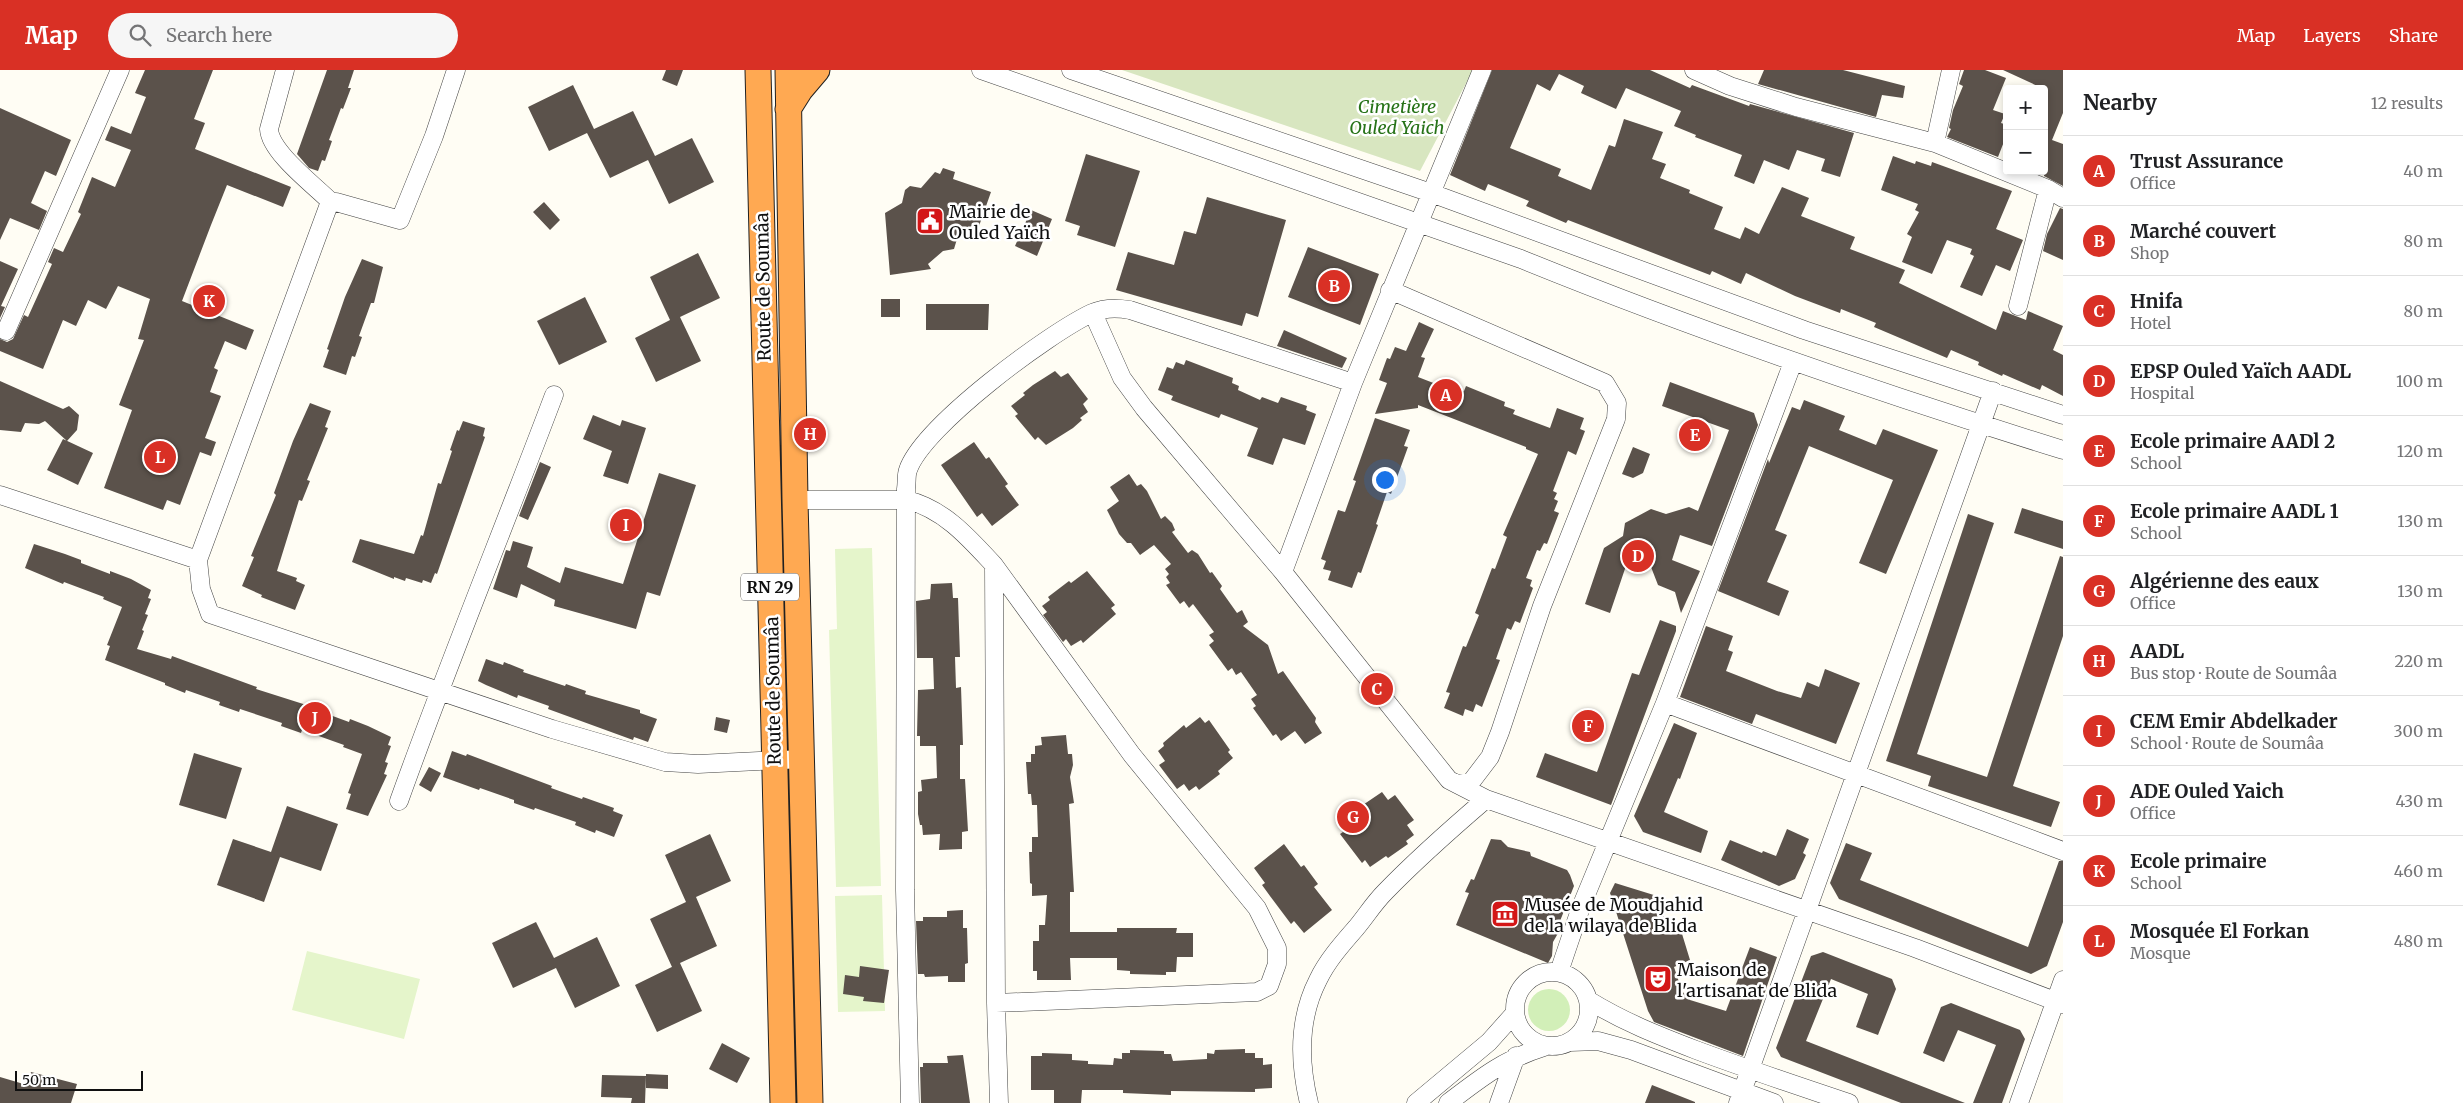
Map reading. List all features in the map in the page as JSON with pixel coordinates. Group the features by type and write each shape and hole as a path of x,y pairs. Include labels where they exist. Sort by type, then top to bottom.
{"highway":[{"name":"Route de Soumâa","path":"758,70 783,1103"},
{"name":"Route de Soumâa","path":"788,70 795,500 809,1103"},
{"path":"788,109 800,90 817,70"}],"street":[{"path":"6,331 120,70"},
{"path":"285,70 269,128 269,137 277,149 331,202 342,203 400,220 434,136 456,70"},
{"path":"981,70 1520,259 1793,362 2063,450"},
{"path":"1071,70 1431,193 1804,330 2063,415"},
{"path":"1283,572 1352,382 1482,70"},
{"path":"1694,70 1730,86 1796,107 1935,143 2048,189 2063,198"},
{"path":"1935,143 1951,70"},
{"path":"2018,306 2048,189"},
{"path":"331,202 198,560 201,589 210,614 552,729 665,762 698,764 802,758"},
{"path":"1390,290 1605,383 1617,403 1616,418 1542,606 1490,757 1471,782 1457,784"},
{"path":"910,1103 905,890 907,471 915,457 942,424 1022,356 1093,313 1118,308 1130,310 1352,382"},
{"path":"1093,313 1122,378 1144,408 1283,572 1441,772 1457,784 1486,798 1807,912 1915,948 2059,1003"},
{"path":"1559,972 1581,907 1665,703 1793,362"},
{"path":"1740,1098 1982,425 1992,392"},
{"path":"399,801 438,691 472,611 554,395"},
{"path":"0,495 198,560"},
{"path":"795,500 907,500 923,504 942,514 994,565 1132,755 1257,908 1277,948 1277,964 1270,986 1257,992 996,1003"},
{"path":"994,565 996,1003 999,1103"},
{"path":"1665,703 2063,851"},
{"path":"1309,1103 1303,1080 1301,1045 1305,1015 1318,980 1340,946 1383,893 1433,844 1486,798"},
{"path":"1448,1103 1485,1074 1516,1056 1544,1047 1560,1046 1570,1042 1580,1034 1586,1024 1589,1012 1588,1000 1578,982 1559,972 1537,975 1527,981 1520,990 1516,1001 1514,1014 1522,1032 1529,1039 1544,1047"},
{"path":"2020,1103 2059,1003 2063,980"},
{"path":"1588,1000 1618,1018 1751,1071 1849,1103"},
{"path":"1416,1103 1488,1042 1514,1014"},
{"path":"1570,1042 1598,1041 1632,1050 1740,1098 1774,1103"},
{"path":"1500,1103 1516,1056"}],"green space":[{"name":"Cimetière Ouled Yaich","path":"1122,70 1473,70 1420,171"},
{"path":"872,548 881,886 836,887 829,630 837,629 835,549"},
{"path":"882,895 885,1011 838,1012 835,896"},
{"path":"307,951 420,979 404,1039 292,1010"},
{"path":"1545,989 1553,989 1564,995 1570,1010 1564,1025 1553,1031 1545,1031 1534,1025 1528,1014 1528,1006 1534,995"}],"building":[{"path":"145,70 213,70 194,119 205,123 195,149 291,187 283,207 227,185 211,225 182,301 254,330 246,350 225,341 214,368 218,370 210,392 221,396 205,438 216,442 211,456 200,452 180,505 167,500 163,510 104,488 132,410 119,405 144,340 138,339 150,299 118,286 106,309 88,300 76,326 63,320 43,369 0,351 0,339 7,342 13,339 24,315 28,317 52,264 48,262 54,248 63,252 81,214 78,212 92,177 115,187 131,150 105,140 111,126 131,134 146,97 135,93"},
{"path":"327,70 354,70 348,88 351,88 329,140 332,141 325,161 322,160 318,171 309,168 297,154"},
{"path":"666,70 683,70 677,86 662,80"},
{"path":"1492,70 1650,70 1690,88 1692,85 1749,106 1750,104 1854,133 1840,177 1821,171 1825,159 1797,150 1789,170 1764,160 1754,184 1734,176 1742,155 1695,137 1696,135 1674,126 1681,111 1626,88 1616,109 1581,93 1584,86 1559,74 1550,91 1537,84 1510,148 1561,169 1558,176 1591,190 1609,145 1615,147 1624,119 1663,132 1652,159 1666,164 1660,178 1690,190 1689,193 1723,207 1714,229 1740,239 1745,227 1759,234 1782,187 1809,198 1801,216 1855,237 1850,249 1905,270 1899,283 1996,330 2003,311 2026,320 2028,311 2063,326 2053,350 2063,355 2063,396 2042,385 2040,390 2003,374 2002,376 1978,365 1979,362 1951,350 1947,358 1874,327 1876,323 1841,309 1840,313 1795,296 1746,273 1741,284 1712,271 1710,275 1568,220 1566,223 1526,206 1529,201 1488,184 1485,191 1450,175"},
{"path":"1764,70 1843,70 1905,86 1903,98 1882,95 1876,117 1758,84"},
{"path":"1964,70 1985,70 2006,78 1993,110 2003,113 2001,123 2003,124 2003,144 1998,157 1947,137 1951,129 1949,128 1953,110 1963,86 1959,84"},
{"path":"2003,70 2063,70 2063,113 2052,140 2063,144 2063,186 2044,176 2048,175 2048,85 2035,85"},
{"path":"573,85 594,129 633,111 655,156 692,138 714,182 669,204 648,160 610,178 587,133 549,151 528,107"},
{"path":"0,108 71,140 56,176 45,171 31,203 47,211 39,230 10,218 0,240"},
{"path":"1086,154 1140,171 1115,247 1077,235 1080,226 1065,221"},
{"path":"1893,156 1915,164 1916,161 1931,166 1932,162 2012,191 1996,229 2023,240 2010,271 1996,265 1982,296 1960,287 1974,256 1970,254 1972,249 1947,240 1932,274 1902,262 1912,237 1907,234 1919,212 1915,210 1918,204 1881,190"},
{"name":"Mairie de Ouled Yaïch","path":"943,168 955,172 953,179 991,192 979,226 974,224 957,239 954,249 943,251 928,264 931,269 890,275 885,213 902,203 905,190 910,186 921,188 935,172 940,174"},
{"path":"1207,197 1286,220 1258,317 1246,313 1242,326 1116,290 1128,252 1174,265 1184,231 1196,234"},
{"path":"544,202 560,220 550,230 533,212"},
{"path":"2060,208 2063,209 2063,260 2043,251 2047,234"},
{"path":"1031,210 1052,219 1037,256 1015,246"},
{"path":"1308,247 1379,274 1360,325 1288,297"},
{"path":"698,253 720,298 680,317 701,361 656,382 635,338 670,320 650,277"},
{"path":"362,259 383,267 374,303 371,303 359,336 362,337 355,357 352,356 346,375 323,367 329,350 327,349 345,297"},
{"path":"0,261 18,269 1,306 5,307 0,318"},
{"path":"585,297 607,342 559,365 537,321"},
{"path":"881,299 900,299 900,317 881,317"},
{"path":"926,304 989,304 988,330 926,330"},
{"path":"1419,322 1434,329 1421,357 1425,358 1418,377 1454,391 1455,388 1464,391 1466,386 1505,402 1504,406 1515,410 1513,414 1550,428 1557,408 1584,418 1580,429 1585,431 1576,455 1568,451 1553,491 1557,493 1554,499 1558,501 1554,511 1559,513 1547,544 1544,543 1540,551 1537,550 1526,578 1532,580 1530,586 1533,588 1520,623 1515,621 1511,630 1507,628 1496,659 1500,660 1482,707 1476,704 1473,712 1465,709 1463,716 1444,708 1450,693 1446,692 1463,646 1466,647 1479,615 1475,613 1492,568 1495,569 1507,537 1503,535 1538,454 1526,449 1526,447 1418,405 1418,408 1375,414 1387,383 1379,380 1387,358 1390,359 1395,347 1406,351"},
{"path":"1284,330 1347,358 1342,368 1277,346"},
{"path":"1186,360 1233,378 1232,383 1239,386 1238,390 1260,400 1262,397 1278,403 1281,397 1307,406 1306,410 1316,414 1305,445 1283,438 1273,465 1247,456 1258,428 1221,414 1219,418 1171,400 1173,396 1158,390 1167,367 1173,369 1176,362 1184,365"},
{"path":"1055,371 1061,377 1068,373 1088,399 1083,404 1088,412 1080,418 1082,420 1073,428 1046,445 1038,437 1035,440 1015,416 1018,414 1011,406 1025,395 1023,393 1033,385"},
{"path":"0,381 63,409 69,406 79,415 77,430 67,441 45,421 39,424 25,423 21,432 0,430"},
{"path":"1670,382 1754,413 1758,425 1712,546 1680,535 1672,560 1700,571 1681,613 1675,592 1658,585 1651,567 1629,557 1610,613 1585,604 1604,548 1623,536 1625,523 1651,509 1666,514 1689,507 1698,511 1729,430 1662,406"},
{"path":"1804,400 1845,416 1839,430 1876,445 1883,429 1938,450 1886,574 1859,563 1893,480 1809,446 1775,530 1787,535 1767,582 1789,591 1779,616 1718,591 1768,459 1769,463 1792,407 1800,410"},
{"path":"310,403 331,411 325,427 328,428 307,480 310,481 302,501 299,500 277,571 297,578 296,581 305,585 295,610 261,597 262,595 242,586 254,557 251,556 276,495 274,493 293,441"},
{"path":"593,415 620,426 622,420 646,428 628,484 603,476 612,451 583,439"},
{"path":"1375,418 1410,430 1404,446 1408,447 1391,494 1387,492 1376,524 1378,525 1361,573 1358,572 1352,588 1328,580 1331,571 1323,569 1326,561 1321,559 1338,510 1345,512 1356,481 1353,480"},
{"path":"463,421 485,428 483,436 485,437 437,574 435,573 431,583 423,580 422,583 406,578 405,581 394,577 394,579 352,562 360,539 414,554 421,535 423,536 438,483 441,484 457,430 459,431"},
{"path":"63,439 93,453 78,485 47,470"},
{"path":"974,442 986,459 989,457 1008,484 1005,486 1019,505 992,526 982,513 977,517 941,465"},
{"path":"1633,447 1650,454 1643,473 1633,478 1622,474"},
{"path":"540,462 551,467 528,520 519,516"},
{"path":"659,473 696,485 660,596 647,592 636,629 554,606 555,600 521,584 517,598 493,589 506,550 510,551 513,541 533,547 527,567 560,583 565,567 623,584"},
{"path":"1129,474 1137,486 1141,484 1147,491 1161,519 1165,516 1172,523 1175,530 1172,532 1188,553 1192,550 1198,554 1210,573 1212,572 1222,586 1220,589 1237,613 1242,610 1248,622 1243,626 1268,645 1278,674 1283,671 1316,718 1315,722 1322,733 1305,744 1295,731 1281,741 1276,734 1273,736 1253,708 1256,706 1251,699 1257,695 1241,672 1236,675 1232,668 1228,671 1209,645 1214,641 1209,635 1214,632 1193,604 1189,608 1184,601 1180,604 1166,585 1170,583 1166,577 1169,574 1165,569 1171,564 1154,545 1140,555 1131,543 1127,543 1119,534 1107,510 1119,501 1110,487"},
{"path":"2022,508 2063,521 2063,549 2014,533"},
{"path":"1968,514 1994,523 1917,754 1987,777 2060,556 2063,557 2063,636 2013,786 2060,802 2051,827 1928,786 1931,776 1886,761"},
{"path":"34,544 81,560 81,563 110,574 110,571 131,579 151,590 148,598 151,599 145,614 148,615 137,649 171,659 172,656 257,687 256,689 319,709 319,711 349,722 350,719 391,737 388,745 391,746 385,762 388,763 384,774 387,775 368,816 346,809 351,794 348,793 362,754 343,747 344,745 302,730 301,733 281,726 282,723 240,709 239,712 219,705 220,702 186,690 185,693 165,685 165,683 105,660 110,646 107,645 122,607 103,599 104,597 64,582 63,584 25,568"},
{"path":"1087,571 1115,605 1111,608 1116,614 1083,643 1081,640 1071,646 1066,639 1063,642 1043,615 1047,612 1042,606 1050,600 1048,597 1069,581 1071,583"},
{"path":"952,583 953,598 958,598 960,657 955,657 956,688 961,687 963,745 960,745 960,779 965,779 968,831 962,832 962,849 939,850 940,834 923,835 918,814 918,792 922,791 921,780 937,778 936,746 920,746 920,736 917,736 918,690 934,689 933,658 917,658 916,601 930,599 931,584"},
{"path":"1660,620 1676,626 1676,631 1611,805 1536,777 1545,753 1597,772 1632,673 1639,675"},
{"path":"1706,626 1733,636 1728,650 1733,652 1726,671 1777,691 1801,698 1807,682 1819,687 1825,669 1860,683 1836,744 1756,714 1752,724 1680,697"},
{"path":"486,659 503,665 504,662 524,670 523,672 586,691 585,694 640,710 640,713 657,719 648,742 634,737 633,740 548,709 549,706 518,695 517,698 478,681"},
{"path":"716,717 730,720 727,733 714,730"},
{"path":"1200,717 1205,723 1209,720 1230,750 1228,752 1233,758 1218,771 1220,774 1199,790 1196,786 1189,791 1184,784 1177,789 1159,765 1165,761 1158,751 1164,746 1163,743 1184,725 1186,728"},
{"path":"1674,723 1697,733 1680,779 1678,778 1664,812 1708,831 1701,853 1643,832 1634,816"},
{"path":"1066,735 1068,754 1072,754 1073,765 1070,777 1074,803 1069,804 1074,892 1070,892 1070,932 1117,932 1117,928 1177,928 1176,933 1193,933 1193,957 1177,957 1176,972 1166,972 1166,975 1130,974 1130,971 1117,970 1117,958 1070,958 1071,980 1037,980 1037,971 1033,971 1033,941 1039,941 1039,925 1045,925 1047,895 1032,896 1029,852 1032,852 1032,837 1038,837 1037,805 1032,805 1031,794 1028,794 1026,762 1031,762 1031,754 1035,754 1035,746 1042,745 1041,737"},
{"path":"452,751 466,756 467,754 552,786 551,788 614,808 613,811 623,815 614,837 596,830 595,833 575,825 576,822 535,808 534,810 514,803 514,800 443,777"},
{"path":"194,753 242,768 226,819 179,805"},
{"path":"429,767 441,773 431,792 419,785"},
{"path":"1382,792 1388,800 1395,795 1414,820 1407,825 1414,835 1406,841 1408,844 1388,858 1386,856 1370,867 1365,860 1362,863 1340,834 1343,832 1338,826 1353,815 1351,813"},
{"path":"287,806 338,824 321,871 280,857 264,902 217,885 233,839 271,852"},
{"path":"1787,829 1809,839 1803,853 1806,855 1795,879 1779,886 1721,860 1730,840 1762,853 1763,851 1776,856"},
{"path":"710,834 731,881 696,897 717,946 680,963 702,1011 657,1032 635,985 672,967 650,919 686,902 665,855"},
{"path":"1491,839 1501,840 1508,847 1530,852 1531,856 1567,870 1570,875 1574,886 1560,921 1561,928 1553,942 1552,956 1548,963 1456,925 1469,893 1465,892 1471,879 1474,880"},
{"path":"1846,843 1872,853 1860,880 2028,947 2059,861 2063,861 2063,922 2047,966 2031,974 1839,899 1830,883"},
{"path":"1284,844 1301,867 1304,865 1318,884 1314,887 1332,910 1304,933 1294,921 1291,924 1262,885 1265,883 1254,868"},
{"name":"Maison de l'artisanat de Blida","path":"1615,883 1657,896 1667,926 1679,924 1690,960 1674,967 1682,991 1690,1000 1726,1011 1750,947 1777,957 1743,1056 1654,1022 1648,1011 1610,893"},
{"path":"963,910 963,928 967,928 968,963 965,964 965,982 948,982 948,976 925,977 924,974 918,974 916,921 923,921 923,917 947,917 947,911"},
{"path":"536,922 554,958 597,937 620,986 575,1008 556,968 513,988 492,943"},
{"path":"1823,952 1892,979 1896,989 1878,1035 1856,1027 1868,994 1831,979 1806,1041 1965,1103 1901,1103 1781,1057 1776,1048 1811,956"},
{"path":"860,966 889,970 884,1003 863,1001 864,997 843,994 845,975 859,977"},
{"path":"1951,1003 2020,1030 2025,1039 2002,1103 1973,1103 1996,1045 1958,1030 1944,1062 1923,1053 1941,1007"},
{"path":"722,1043 750,1058 737,1083 709,1069"},
{"path":"1245,1049 1245,1053 1255,1053 1255,1058 1263,1058 1263,1065 1272,1064 1272,1088 1255,1089 1255,1092 1171,1091 1171,1095 1123,1093 1123,1090 1082,1090 1081,1103 1054,1103 1054,1090 1031,1090 1031,1056 1042,1056 1042,1053 1072,1054 1072,1060 1088,1061 1088,1064 1113,1065 1114,1058 1122,1059 1122,1053 1130,1053 1130,1050 1164,1051 1164,1054 1171,1054 1173,1061 1207,1059 1207,1053 1214,1054 1215,1050"},
{"path":"963,1055 970,1103 921,1103 920,1067 923,1067 923,1063 948,1063 947,1056"},
{"path":"31,1072 77,1084 71,1103 0,1103 0,1077 27,1085"},
{"path":"646,1074 668,1075 668,1089 646,1088"},
{"path":"602,1075 646,1076 645,1103 631,1103 632,1098 601,1097"},
{"path":"1652,1085 1695,1102 1695,1103 1645,1103"}],"place":[{"name":"Mairie de Ouled Yaïch","path":"930,221"},
{"name":"Marché couvert","path":"1334,286"},
{"name":"Ecole primaire","path":"209,301"},
{"name":"Trust Assurance","path":"1446,395"},
{"name":"AADL","path":"810,434"},
{"name":"Ecole primaire AADl 2","path":"1695,435"},
{"name":"Mosquée El Forkan","path":"160,457"},
{"name":"CEM Emir Abdelkader","path":"626,525"},
{"name":"EPSP Ouled Yaïch AADL","path":"1638,556"},
{"name":"Hnifa","path":"1377,689"},
{"name":"ADE Ouled Yaich","path":"315,718"},
{"name":"Ecole primaire AADL 1","path":"1588,726"},
{"name":"Algérienne des eaux","path":"1353,817"},
{"name":"Musée de Moudjahid de la wilaya de Blida","path":"1505,914"},
{"name":"Maison de l'artisanat de Blida","path":"1658,979"}]}
